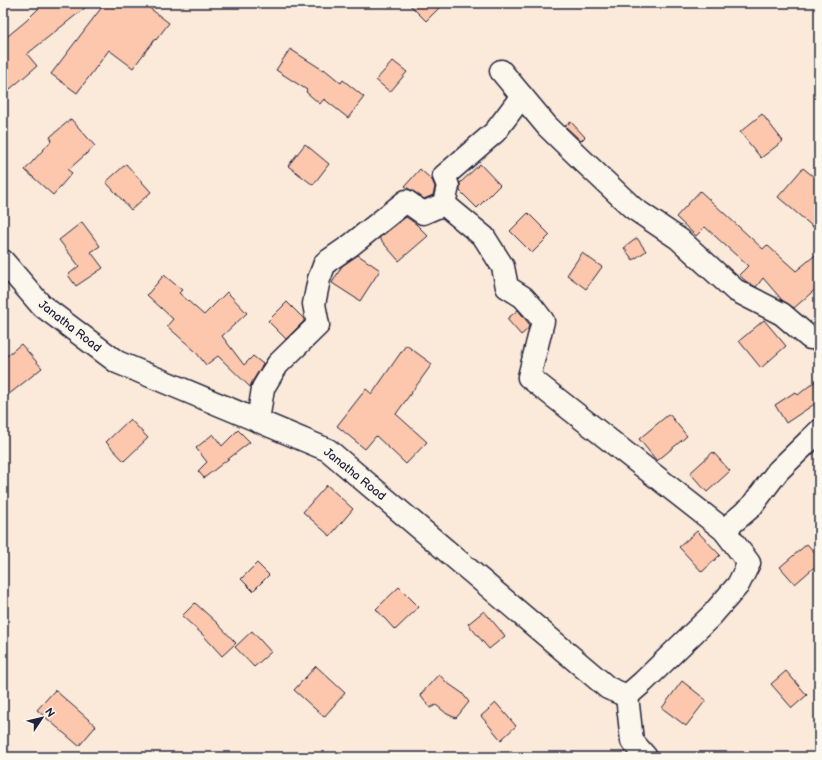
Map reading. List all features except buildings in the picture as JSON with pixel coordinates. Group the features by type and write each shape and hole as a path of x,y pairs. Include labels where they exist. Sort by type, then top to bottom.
{"street":[{"path":"501,71 548,126 633,208 679,239 735,290 782,314 816,339"},
{"path":"444,204 448,186 444,176 495,132 522,96"},
{"path":"258,421 263,388 272,373 278,364 318,325 314,304 319,279 325,263 351,245 406,201 423,213 444,204"},
{"path":"444,204 484,238 503,267 508,287 523,297 543,321 529,378 724,530 749,563 738,584 711,616 627,696 632,741 640,755"},
{"name":"Janatha Road","path":"3,261 41,305 117,362 328,450 608,688 627,696"},
{"path":"724,530 751,507 778,471 819,432"}]}
